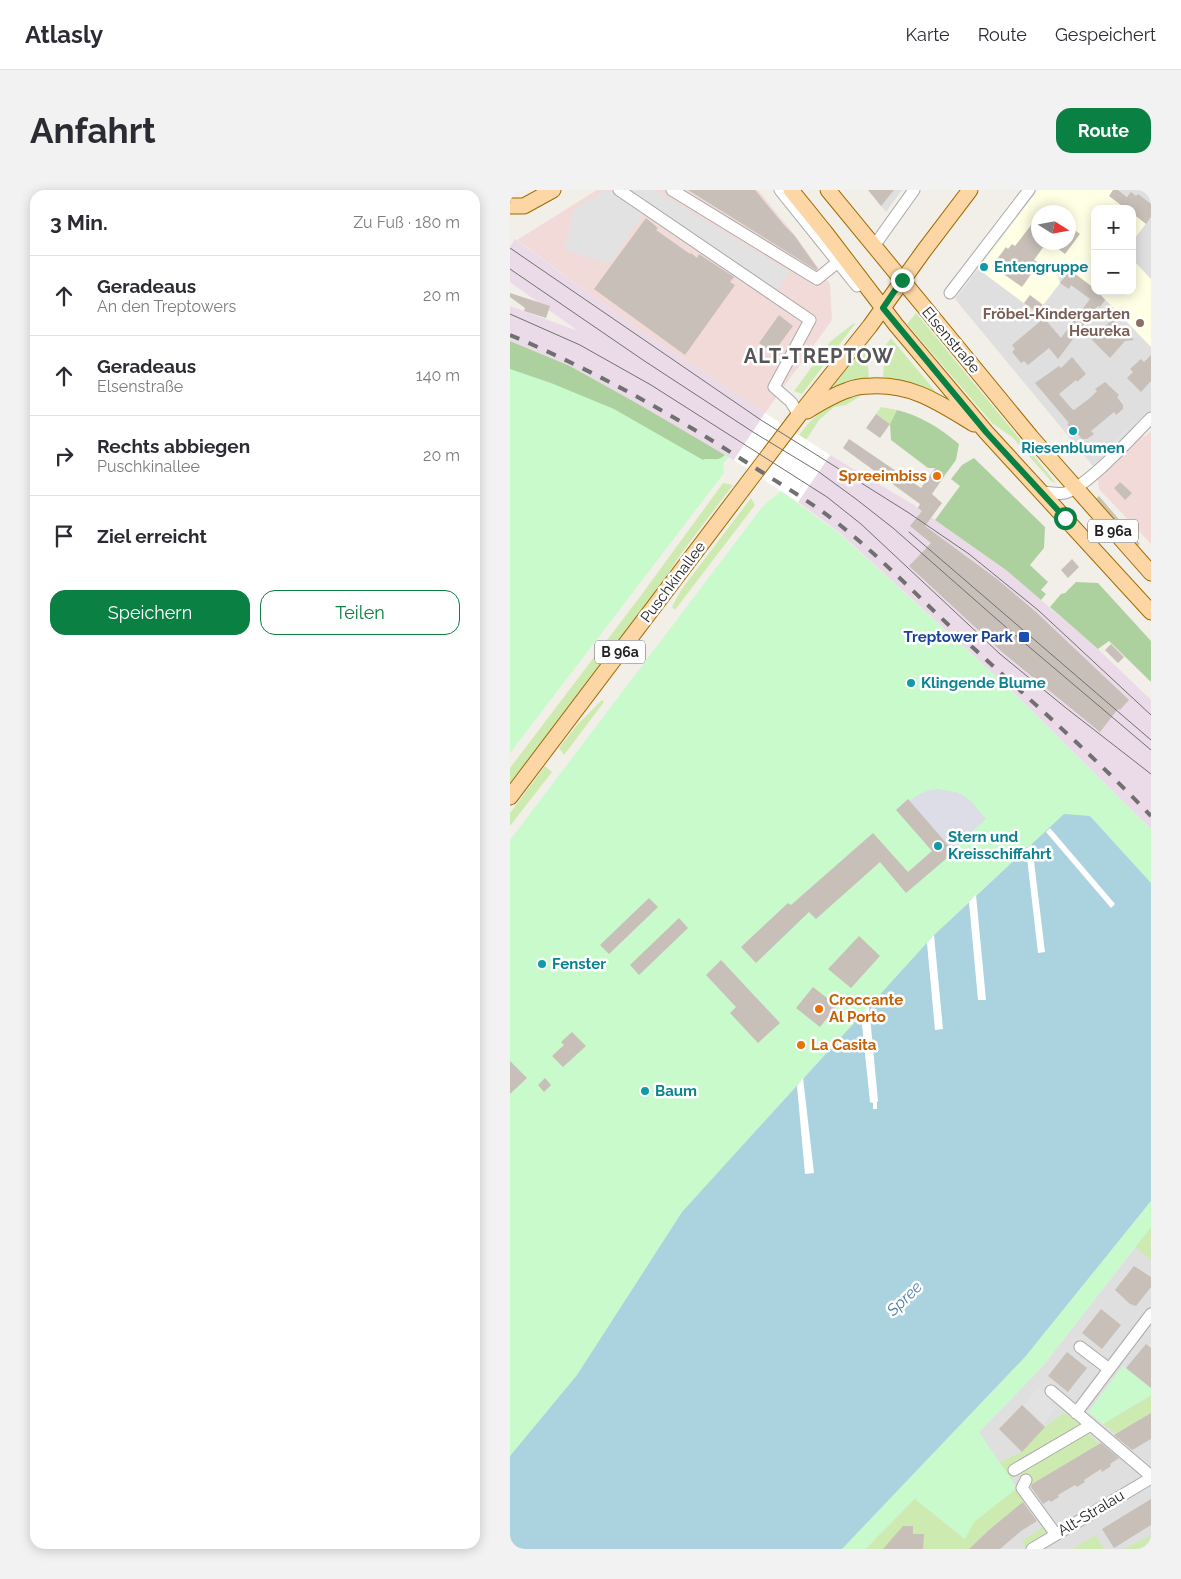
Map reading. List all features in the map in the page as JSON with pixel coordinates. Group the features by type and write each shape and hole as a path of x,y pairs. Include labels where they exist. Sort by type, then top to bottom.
{"main road":[{"path":"510,206 524,206 553,190"},
{"path":"790,190 841,259 986,432"},
{"name":"Elsenstraße","path":"828,190 1031,437 1076,488"},
{"name":"Puschkinallee","path":"510,797 799,415 880,304 902,280 970,190"},
{"name":"Puschkinallee","path":"799,415 832,396 850,389 878,386 921,393 986,432"},
{"name":"B 96a","path":"986,432 1151,612"},
{"name":"B 96a","path":"1076,488 1151,573"}],"street":[{"path":"619,190 810,320 774,387 791,402 799,415"},
{"path":"672,190 817,280 841,259 780,190"},
{"path":"874,246 914,190"},
{"path":"950,293 1030,190"},
{"path":"1041,492 1062,494 1076,488 1093,475 1151,418"},
{"path":"1076,1412 1151,1314"},
{"path":"1080,1347 1109,1369"},
{"path":"1051,1391 1151,1477"},
{"path":"1014,1470 1091,1426"},
{"name":"Alt-Stralau","path":"1032,1549 1151,1477"},
{"path":"1026,1480 1022,1488 1055,1535"}],"shaded area":[{"path":"597,190 758,190 797,238 830,284 832,320 765,413 624,319 517,240"},
{"path":"606,190 609,193 626,190 655,190 790,272 772,299 644,212 610,264 565,250 573,210"},
{"path":"868,190 902,190 886,212"},
{"path":"1038,190 1151,190 1151,411 1093,466 955,299"},
{"path":"1038,190 1118,190 1151,215 1136,237 1136,205 1091,205 1091,286 1070,270 1057,273 1060,283 1037,313 978,269"},
{"path":"515,239 624,319 765,413 734,460 570,366 510,341 510,306 578,331 510,282 510,247"},
{"name":"Fröbel-Kindergarten Heureka","path":"1136,263 1151,279 1151,347 1101,295 1136,295"},
{"path":"1134,422 1139,422 1102,458 1102,453"},
{"path":"1151,431 1151,544 1099,489 1098,478 1140,437 1145,436"},
{"path":"830,455 914,505 1006,570 1098,649 1151,700 1151,829 1011,690 840,533 798,502"},
{"path":"1099,496 1140,544 1130,553 1088,506"},
{"path":"938,789 956,792 966,797 986,819 952,850 909,801 929,790"},
{"path":"1151,1227 1151,1549 865,1549 1042,1367"},
{"path":"1038,1387 1053,1399 1050,1403 1056,1408 1044,1423 1023,1406"}],"green space":[{"path":"916,313 1056,483 1051,481 1012,437 993,424 907,324"},
{"path":"854,323 802,394 794,391 831,341"},
{"path":"891,338 936,393 909,382 883,377 885,346"},
{"path":"510,341 570,366 725,455 720,459 703,460 510,415"},
{"path":"866,346 869,378 834,386 834,384"},
{"path":"510,369 551,383 614,409 703,460 720,459 725,455 729,457 723,464 724,473 510,753"},
{"path":"865,393 846,405 834,407 819,420 806,440 799,435 820,412 844,399"},
{"path":"881,407 897,410 890,424 876,414"},
{"path":"897,410 930,423 959,444 956,460 945,475 935,468 928,468 891,440 890,424"},
{"path":"974,458 1045,527 1044,548 1030,565 1048,582 1041,590 1046,594 1041,600 1006,570 935,520 960,486 951,479 962,465"},
{"path":"723,483 733,485 683,551 650,600 510,785 510,768 642,594"},
{"name":"Treptower Park","path":"781,491 840,534 1011,690 1151,829 1151,883 1090,816 1050,828 934,935 682,1212 577,1375 510,1456 510,840 763,506"},
{"path":"751,498 755,505 675,610 672,607 681,590"},
{"path":"1076,582 1098,583 1151,641 1151,682 1109,641 1098,649 1050,607 1061,594 1065,593"},
{"path":"602,700 604,702 564,755 559,748 577,725"},
{"path":"545,766 552,772 510,826 510,813"},
{"path":"1151,1201 1151,1227 1042,1367 979,1432 1017,1488 974,1522 965,1539 915,1499 924,1489 865,1549 842,1549 1025,1357"},
{"path":"1151,1227 1151,1245 1149,1247 1151,1249 1151,1260 1135,1247"},
{"path":"1123,1366 1151,1388 1151,1395 1103,1424 1088,1412"},
{"path":"1151,1396 1151,1413 1116,1434 1103,1424"},
{"path":"1065,1412 1100,1444 1029,1486 1021,1474 1011,1479 1000,1462 1022,1452 1045,1427"},
{"path":"1017,1488 1026,1500 990,1529 972,1546 973,1549 866,1549 915,1499 964,1539 974,1522"},
{"path":"1045,1526 1047,1532 1025,1546 1022,1541"},
{"path":"1095,1535 1104,1549 1073,1549"},
{"path":"1151,1535 1151,1549 1124,1549"}],"water":[{"name":"Spree","path":"1064,814 1090,816 1151,883 1151,1201 1025,1357 842,1549 510,1549 510,1456 577,1375 682,1212 934,935"}],"pier":[{"path":"765,413 830,455 798,502 734,460"},
{"path":"1050,828 1115,904 1111,908 1046,832"},
{"path":"1032,845 1045,952 1038,953 1026,849"},
{"path":"976,895 986,1000 978,1000 969,902"},
{"path":"934,935 943,1029 935,1030 927,943"},
{"path":"869,1006 878,1101 877,1109 873,1109 873,1103 870,1102 861,1015"},
{"path":"803,1078 814,1173 805,1174 797,1086"}],"building":[{"path":"688,190 755,190 794,235 818,269 816,270"},
{"path":"868,190 894,190 881,206"},
{"path":"1113,190 1118,190 1127,197 1131,192 1136,196 1138,194 1151,204 1151,217 1146,224 1136,216 1136,205 1121,205 1109,196"},
{"path":"646,218 658,228 656,230 690,254 697,258 699,254 734,277 730,282 735,285 685,355 594,289"},
{"path":"1031,225 1031,250 1041,250 1034,260 1039,263 1022,287 992,266 1006,247 1008,249 1012,244 1015,246"},
{"path":"1076,231 1080,234 1076,239"},
{"path":"1060,250 1068,250 1065,254"},
{"path":"1070,270 1091,286 1091,295 1101,295 1105,300 1100,307 1098,306 1058,359 1049,348 1028,365 1024,361 1021,363 1012,352 1015,349 1012,345 1044,318 1061,338 1090,299 1071,285 1069,289 1060,283"},
{"path":"510,293 550,306 546,318 524,311 525,308 510,297"},
{"path":"1030,295 1043,305 1037,313 1024,303"},
{"path":"779,315 793,326 773,353 759,343"},
{"path":"1113,319 1134,340 1125,341 1110,358 1091,339"},
{"path":"1151,355 1151,381 1141,392 1127,378 1133,372 1130,369 1141,359 1144,362"},
{"path":"1072,357 1086,374 1059,394 1072,409 1074,410 1090,398 1097,391 1095,389 1105,382 1119,395 1117,397 1123,405 1123,409 1116,415 1114,412 1091,431 1094,434 1087,439 1082,439 1074,432 1067,424 1069,423 1035,383 1059,366 1061,368"},
{"path":"876,414 890,424 880,438 866,428"},
{"path":"849,439 921,488 935,468 945,475 932,494 942,503 925,526 997,579 1036,612 1129,700 1120,710 1118,709 1100,732 1002,652 909,566 931,543 910,526 922,511 918,508 920,504 843,448"},
{"path":"1120,482 1132,493 1125,500 1114,488"},
{"path":"1072,559 1079,567 1068,578 1061,570"},
{"path":"1111,644 1124,657 1118,663 1105,650"},
{"path":"908,799 954,852 906,893 880,862 816,919 809,912 756,963 741,947 788,903 791,905 873,833 908,872 932,851 896,810"},
{"path":"649,898 658,907 609,954 600,945"},
{"path":"679,918 688,928 639,975 630,965"},
{"path":"859,936 880,956 851,988 828,969"},
{"path":"721,960 780,1023 758,1043 730,1013 736,1007 706,975"},
{"path":"813,987 837,1006 820,1027 796,1008"},
{"path":"572,1032 586,1046 563,1067 552,1056 564,1045 561,1042"},
{"path":"510,1061 527,1078 510,1094"},
{"path":"545,1078 551,1085 544,1092 538,1085"},
{"path":"1134,1266 1151,1277 1151,1287 1136,1306 1130,1304 1115,1290"},
{"path":"1101,1309 1121,1325 1102,1349 1082,1333"},
{"path":"1146,1344 1151,1348 1151,1388 1126,1368"},
{"path":"1067,1352 1087,1368 1068,1392 1048,1376"},
{"path":"1022,1405 1045,1427 1022,1452 999,1429"},
{"path":"1151,1413 1151,1439 1132,1450 1114,1435"},
{"path":"1101,1443 1119,1458 1102,1472 1101,1469 1077,1487 1075,1485 1058,1495 1059,1497 1051,1502 1049,1500 1043,1504 1031,1487 1032,1484"},
{"path":"1151,1499 1151,1525 1114,1548 1102,1529"},
{"path":"1023,1502 1037,1521 1021,1531 1000,1549 969,1549 989,1530"},
{"path":"903,1526 913,1526 913,1534 924,1534 923,1549 883,1549"}],"tram line":[{"path":"510,248 761,420 909,513 969,554 1038,610 1151,715"},
{"path":"510,269 643,360 753,432 819,472 856,499 893,528 1008,629 1151,750"},
{"path":"510,314 580,345 651,385 827,497 861,524 1000,654 1151,774"},
{"path":"909,532 1151,740"}],"railway":[{"path":"510,335 541,348 660,410 829,516 889,568 1084,749 1151,816"}],"place":[{"name":"Entengruppe","path":"984,267"},
{"name":"Fröbel-Kindergarten Heureka","path":"1140,323"},
{"name":"Riesenblumen","path":"1073,431"},
{"name":"Spreeimbiss","path":"937,476"},
{"name":"Treptower Park","path":"1024,637"},
{"name":"Klingende Blume","path":"911,683"},
{"name":"Stern und Kreisschiffahrt","path":"938,846"},
{"name":"Fenster","path":"542,964"},
{"name":"Croccante Al Porto","path":"819,1009"},
{"name":"La Casita","path":"801,1045"},
{"name":"Baum","path":"645,1091"}],"district":[{"name":"ALT-TREPTOW","path":"819,356"}],"route":[{"path":"902,280 883,308 986,432 1065,518"}]}
